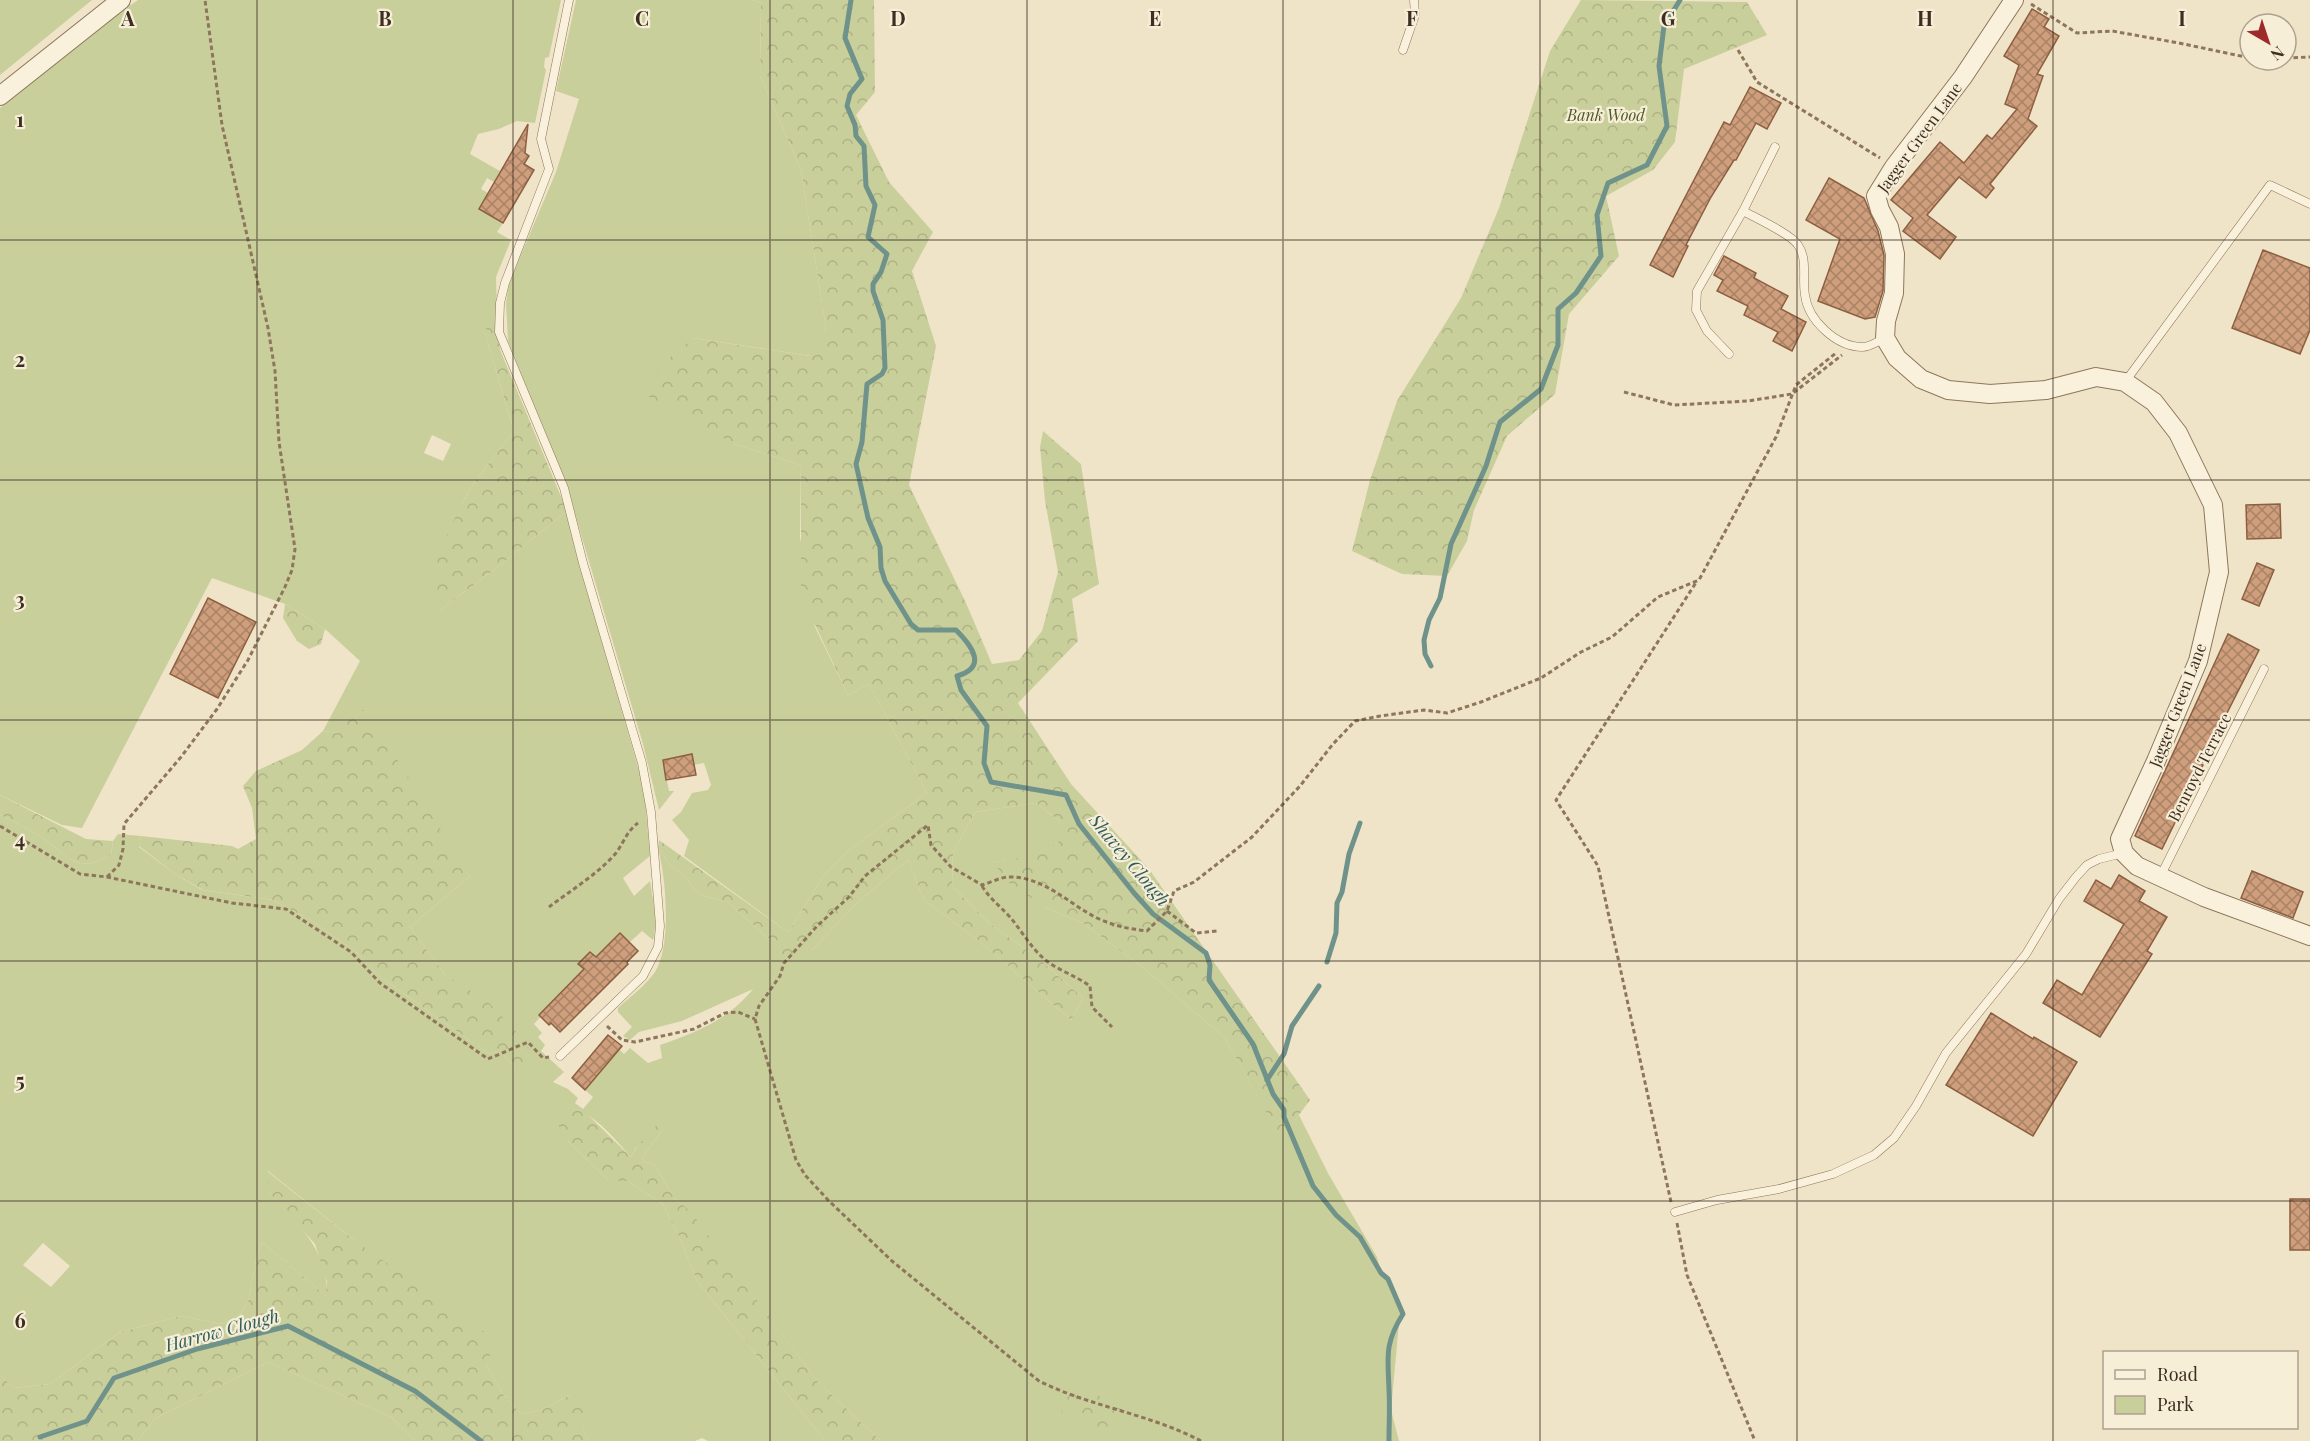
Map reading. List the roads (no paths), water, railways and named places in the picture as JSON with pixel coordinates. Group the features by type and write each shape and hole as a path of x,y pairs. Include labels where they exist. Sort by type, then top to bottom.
{"street":[{"path":"0,96 121,0"},
{"name":"Jagger Green Lane","path":"2014,0 1963,76 1894,167 1875,196 1889,227 1895,254 1894,293 1886,321 1886,338 1897,358 1921,379 1948,390 1990,394 2046,390 2096,377 2125,382 2154,402 2178,433 2213,505 2219,572 2198,661 2120,839 2124,853"},
{"path":"2124,853 2137,866 2204,897 2310,936"}],"lane":[{"path":"560,1056 643,976 658,947 660,926 651,812 642,763 583,563 564,488 499,332 500,303 505,283 516,249 549,169 541,139 569,0"},
{"path":"1403,50 1415,15 1414,0"},
{"path":"1729,354 1707,331 1696,310 1697,291 1743,211 1775,147"},
{"path":"2125,382 2270,185 2310,204"},
{"path":"1743,211 1798,244 1804,261 1805,296 1811,314 1820,326 1841,340 1864,347 1886,338"},
{"name":"Benroyd Terrace","path":"2160,877 2264,669"},
{"path":"1674,1212 1717,1200 1779,1189 1833,1174 1874,1155 1894,1138 1916,1106 1946,1053 2026,954 2059,899 2076,877 2087,865 2099,859 2124,853"}],"waterway":[{"name":"Shavey Clough","path":"851,0 845,38 862,79 850,94 847,106 855,125 856,136 864,146 866,186 875,205 868,237 887,254 881,272 873,284 873,291 883,320 885,368 882,374 867,384 862,442 856,464 868,518 880,547 881,568 885,581 911,624 918,630 956,630 972,649 975,662 967,672 957,676 961,690 987,726 984,763 991,782 1066,795 1079,824 1134,893 1153,914 1206,953 1210,965 1209,980 1253,1044 1273,1094 1284,1110 1284,1117 1313,1186 1336,1215 1360,1237 1381,1273 1388,1279 1403,1314 1388,1351 1389,1441"},
{"path":"1431,666 1425,654 1424,640 1429,620 1440,598 1451,544 1486,466 1500,422 1541,389 1558,345 1558,309 1576,293 1601,256 1597,215 1608,183 1647,165 1667,126 1659,66 1664,26 1680,0"},
{"path":"1327,962 1336,933 1337,903 1342,892 1349,854 1360,823"},
{"path":"1267,1080 1284,1054 1292,1026 1319,986"},
{"name":"Harrow Clough","path":"40,1437 87,1421 114,1378 197,1349 288,1326 415,1391 481,1441"}],"park label":[{"name":"Bank Wood","path":"1606,114"}]}
